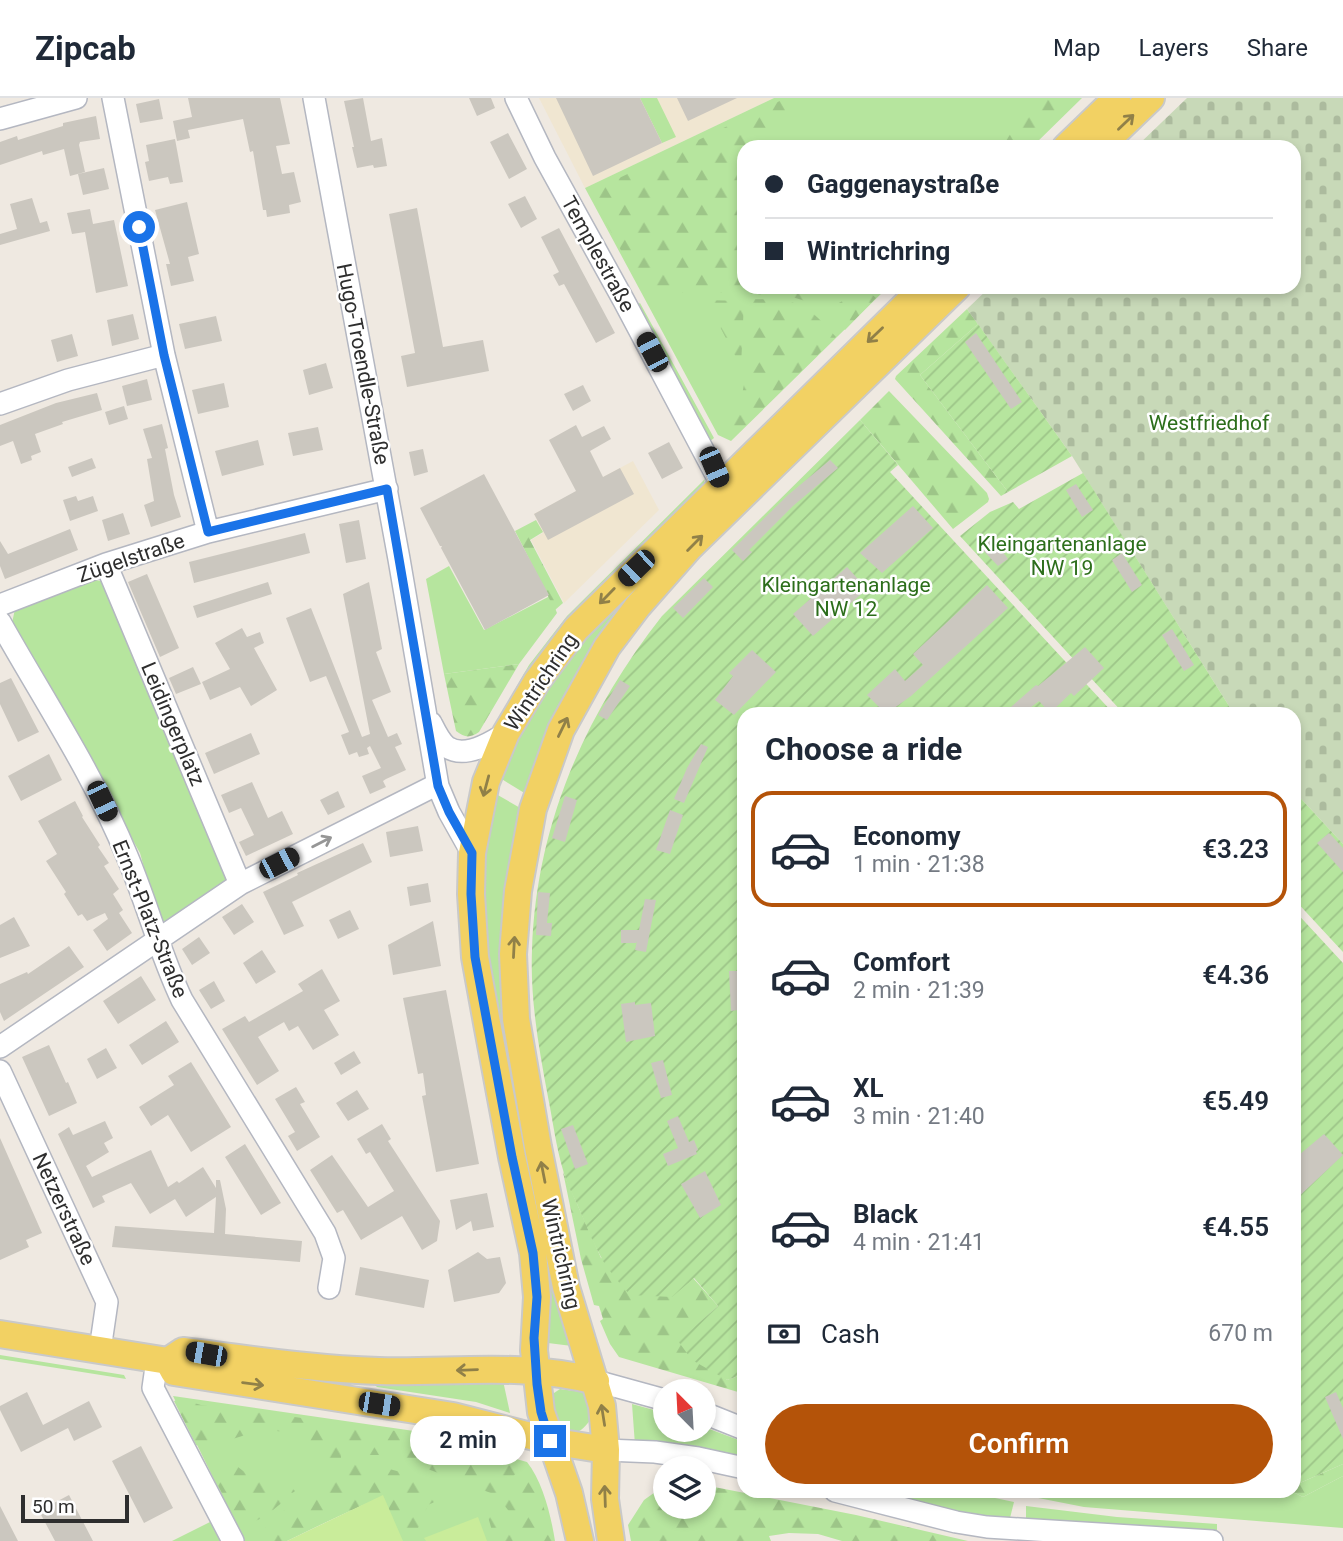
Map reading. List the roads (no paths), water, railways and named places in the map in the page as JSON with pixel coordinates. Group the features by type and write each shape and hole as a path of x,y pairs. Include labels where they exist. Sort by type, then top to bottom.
{"main road":[{"path":"1073,140 1116,98"},
{"path":"1107,140 1151,98"},
{"name":"Wintrichring","path":"580,1541 569,1493 541,1412 534,1338 537,1297 534,1265 475,957 471,894 472,853 486,782 506,733 537,681 576,629 917,294"},
{"name":"Wintrichring","path":"611,1541 605,1499 604,1415 566,1287 516,1019 513,954 518,891 533,810 561,730 607,647 638,606 689,548 950,294"},
{"path":"0,1334 163,1360 183,1350 294,1366 417,1372 509,1368 596,1381"},
{"path":"163,1360 174,1372 453,1416 550,1441 606,1450"}],"street":[{"path":"0,119 76,98"},
{"path":"113,98 164,355 208,532"},
{"name":"Hugo-Troendle-Straße","path":"314,98 387,489 438,786 472,853"},
{"name":"Templestraße","path":"516,98 545,158 721,484"},
{"path":"0,404 68,380 164,355"},
{"name":"Zügelstraße","path":"0,605 106,564 208,532 387,489"},
{"name":"Leidingerplatz","path":"106,564 240,884"},
{"name":"Ernst-Platz-Straße","path":"0,622 102,801 127,855 167,970 184,1004 325,1233 334,1258 329,1287"},
{"name":"Hugo-Troendle-Straße","path":"425,712 439,738 447,747 457,751 484,747 506,733"},
{"path":"0,1047 240,884 438,786"},
{"name":"Netzerstraße","path":"0,1071 107,1302 100,1350"},
{"path":"163,1360 153,1388 233,1541"},
{"path":"596,1381 653,1396"},
{"path":"716,1418 737,1426"},
{"path":"606,1450 666,1454 737,1467"},
{"path":"861,1498 925,1515 987,1527 1212,1541"},
{"path":"886,1498 925,1515"}],"park label":[{"name":"Westfriedhof","path":"1209,423"},
{"name":"Kleingartenanlage NW 19","path":"1062,556"},
{"name":"Kleingartenanlage NW 12","path":"846,597"}]}
